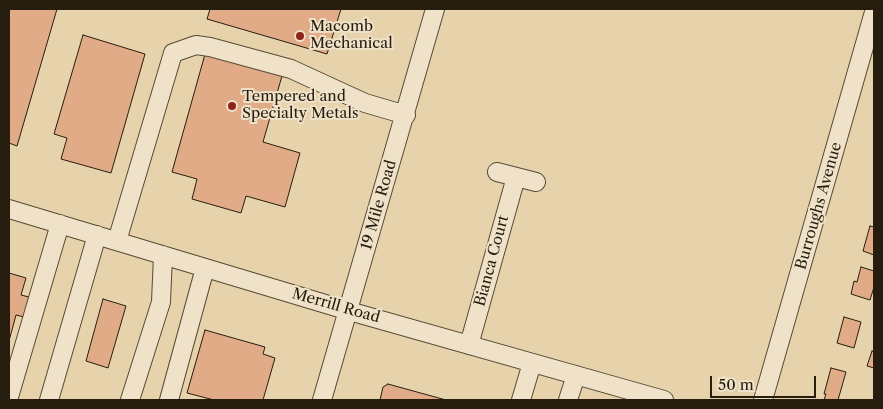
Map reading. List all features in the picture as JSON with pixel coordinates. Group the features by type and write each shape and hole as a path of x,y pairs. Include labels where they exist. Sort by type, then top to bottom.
{"street":[{"name":"19 Mile Road","path":"322,400 435,9"},
{"name":"Burroughs Avenue","path":"763,400 874,12"},
{"path":"117,241 173,53 196,45 210,47 290,69 365,103 406,114"},
{"path":"497,172 536,182"},
{"name":"Bianca Court","path":"470,345 516,177"},
{"name":"Merrill Road","path":"9,208 205,268 664,400"},
{"path":"9,397 60,224"},
{"path":"49,400 97,235"},
{"path":"130,400 161,302 163,255"},
{"path":"169,400 205,268"},
{"path":"521,400 532,363"},
{"path":"568,400 576,375"}],"building":[{"path":"9,9 57,9 17,146 9,143"},
{"name":"Macomb Mechanical","path":"210,9 341,9 327,54 207,19"},
{"path":"83,35 145,54 111,173 61,159 67,138 54,134"},
{"name":"Tempered and Specialty Metals","path":"207,47 284,69 263,142 300,153 285,207 246,196 241,213 192,199 197,179 172,172"},
{"path":"870,226 874,227 874,255 863,251"},
{"path":"861,267 874,271 874,287 870,300 851,294 854,281 857,282"},
{"path":"9,273 26,278 21,295 29,297 24,317 16,315 9,341"},
{"path":"103,299 126,306 108,368 86,361"},
{"path":"844,317 861,322 854,348 837,343"},
{"path":"205,330 265,347 263,354 275,358 263,400 214,400 187,393"},
{"path":"872,351 874,352 874,368 867,366"},
{"path":"831,368 846,372 838,400 824,400 826,394 824,394"},
{"path":"388,384 446,400 380,400 383,387"}],"place":[{"name":"Macomb Mechanical","path":"300,36"},
{"name":"Tempered and Specialty Metals","path":"232,106"}]}
